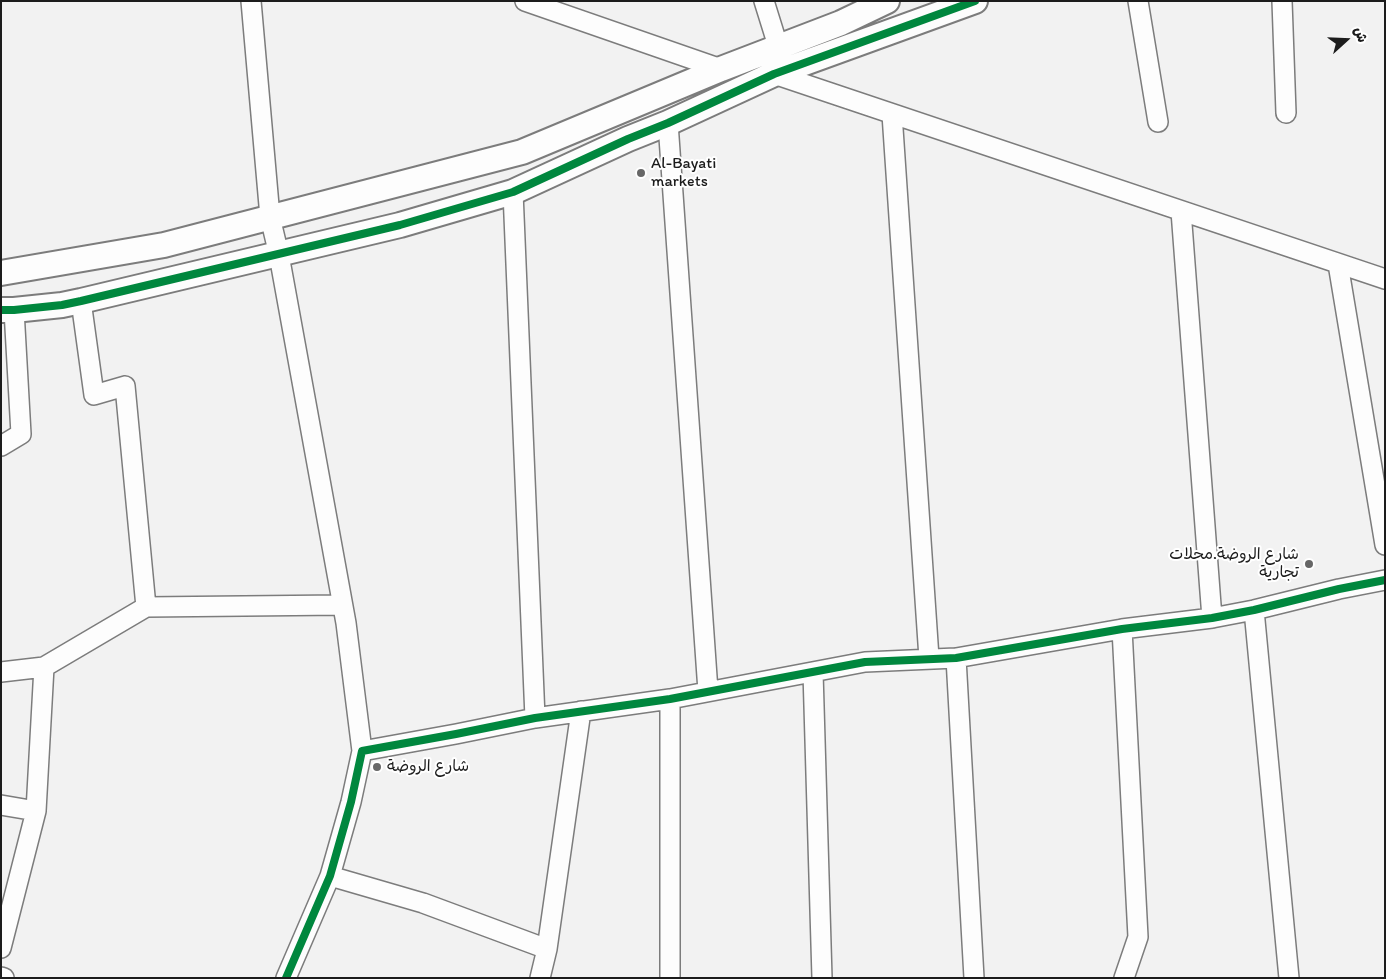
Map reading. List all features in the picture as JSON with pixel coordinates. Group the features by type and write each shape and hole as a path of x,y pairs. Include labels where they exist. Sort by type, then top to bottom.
{"street":[{"path":"251,1 270,217 279,255 346,623 362,751 351,802 330,876 286,978"},
{"path":"525,1 721,69"},
{"path":"764,1 778,46"},
{"path":"1,273 164,245 522,152 721,69 840,23 857,8 887,1"},
{"path":"1,446 21,434 8,310 62,305 279,255 400,225 512,192 628,139 668,124 774,74 976,1"},
{"path":"1138,1 1158,122"},
{"path":"1282,1 1286,112"},
{"path":"774,74 1385,279"},
{"path":"892,114 929,658"},
{"path":"668,124 708,690"},
{"path":"512,192 536,718"},
{"path":"1181,211 1212,618"},
{"path":"1338,264 1385,545"},
{"path":"80,301 94,394 125,386 146,607"},
{"path":"362,751 536,718 670,699 708,690 865,662 956,658 1122,629 1212,618 1385,580"},
{"path":"1,672 44,667 146,607 342,605"},
{"path":"1254,610 1289,978"},
{"path":"1122,629 1138,937 1124,978"},
{"path":"956,658 974,978"},
{"path":"1,948 36,811 44,667"},
{"path":"813,672 822,978"},
{"path":"670,699 670,978"},
{"path":"540,978 547,949 581,711"},
{"path":"1,805 36,811"},
{"path":"330,876 423,903 547,949"}],"cycle path":[{"path":"1,310 62,305 81,301 400,225 513,192 774,74 975,1"},
{"path":"286,978 330,876 351,802 362,751 535,718 670,699 865,662 956,658 1122,629 1212,618 1385,580"}],"place":[{"name":"Al-Bayati markets","path":"641,173"},
{"name":"شارع الروضة.محلات تجارية","path":"1309,564"},
{"name":"شارع الروضة","path":"377,767"}]}
